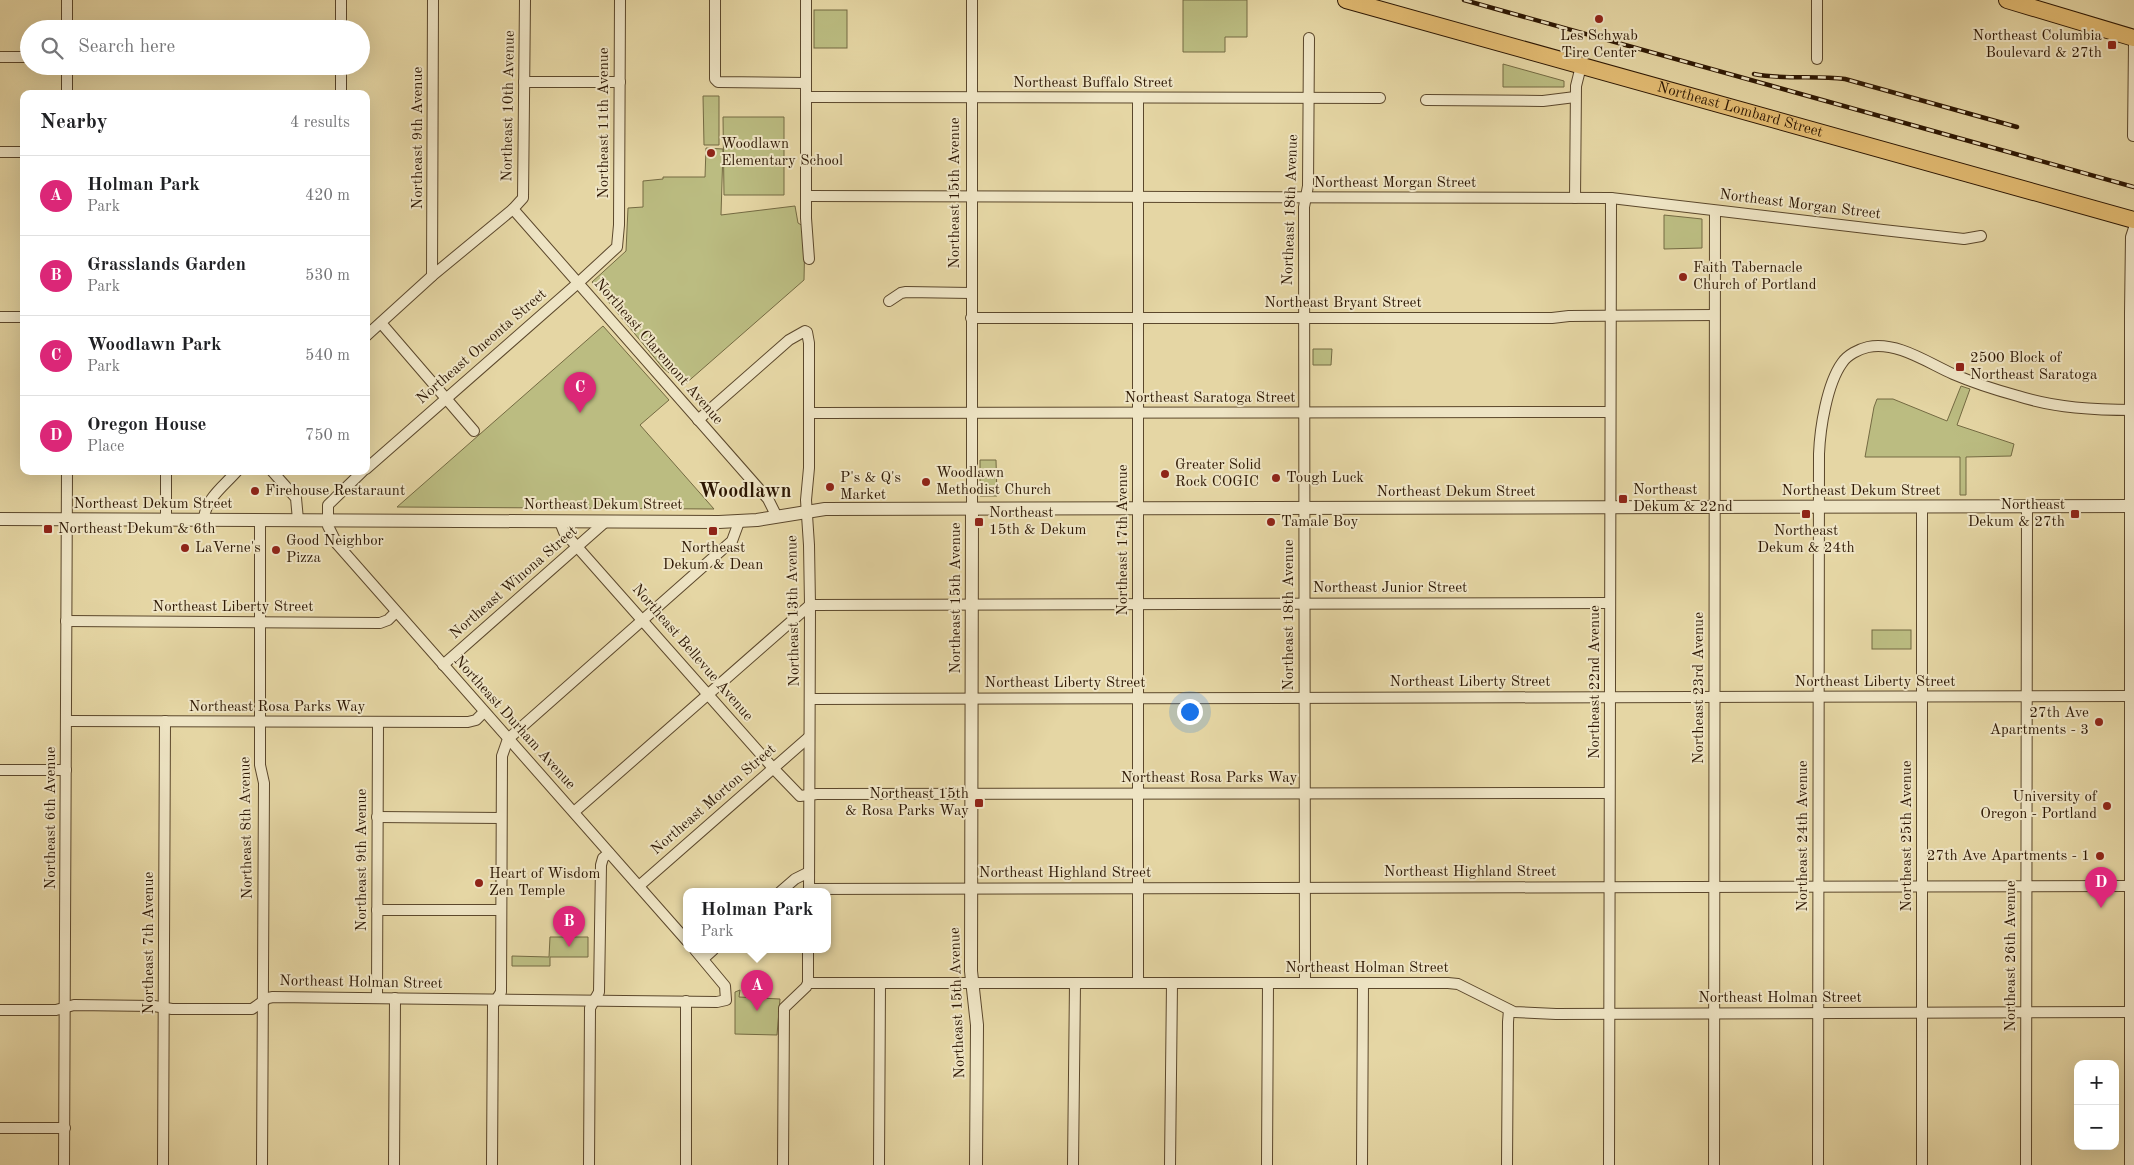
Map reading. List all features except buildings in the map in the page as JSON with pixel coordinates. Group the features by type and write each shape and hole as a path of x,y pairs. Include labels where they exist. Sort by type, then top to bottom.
{"main road":[{"name":"Northeast Lombard Street","path":"1346,0 2134,220"},
{"path":"2008,0 2134,38"}],"street":[{"path":"67,0 67,20"},
{"path":"341,0 341,20"},
{"name":"Northeast 9th Avenue","path":"432,276 434,0"},
{"name":"Northeast 10th Avenue","path":"513,209 523,198 525,0"},
{"name":"Northeast 11th Avenue","path":"617,247 619,240 620,0"},
{"path":"715,0 715,78 718,82 806,83"},
{"path":"806,0 806,196 810,260"},
{"name":"Northeast 15th Avenue","path":"972,0 971,413 973,982 977,1026 976,1165"},
{"path":"1817,0 1817,59"},
{"name":"Northeast 18th Avenue","path":"1305,983 1304,207 1308,186 1309,38"},
{"path":"2133,136 2134,44"},
{"path":"0,57 20,57"},
{"path":"1575,198 1576,80 1581,66"},
{"path":"67,75 67,90"},
{"path":"341,75 341,90"},
{"path":"524,82 620,82"},
{"name":"Northeast Buffalo Street","path":"806,97 1380,98"},
{"path":"1426,100 1543,100 1576,97"},
{"name":"Northeast 17th Avenue","path":"1138,98 1138,983"},
{"path":"0,152 20,152"},
{"name":"Northeast Morgan Street","path":"806,196 1611,198 1964,239 1981,236"},
{"name":"Northeast 22nd Avenue","path":"1609,1165 1611,198"},
{"path":"370,332 432,276 513,209"},
{"name":"Northeast Claremont Avenue","path":"513,209 768,499 777,517"},
{"name":"Northeast 23rd Avenue","path":"1714,1165 1715,210"},
{"path":"2130,1165 2132,1012 2130,886 2131,237 2134,228"},
{"name":"Northeast Oneonta Street","path":"370,465 617,247"},
{"path":"889,301 906,292 971,293"},
{"name":"Northeast Bryant Street","path":"971,318 1552,318 1569,316 1714,315"},
{"path":"0,317 20,317"},
{"path":"380,323 474,431"},
{"name":"Northeast 13th Avenue","path":"698,420 789,340 805,330 809,336 810,413 810,468 806,512 809,539 810,605 809,888"},
{"path":"1819,507 1820,439 1831,389 1843,362 1849,356 1867,347 1892,348 1968,380 2036,401 2075,408 2132,410"},
{"name":"Northeast Saratoga Street","path":"810,413 1610,412"},
{"name":"Northeast 6th Avenue","path":"64,1165 67,475"},
{"path":"166,475 166,520"},
{"path":"204,520 204,510 208,503 233,475"},
{"path":"276,475 296,498 298,520"},
{"path":"327,520 330,502 359,475"},
{"name":"Northeast Dekum Street","path":"0,519 604,523 739,522 825,509 2132,506"},
{"name":"Northeast 24th Avenue","path":"1818,1165 1819,507"},
{"name":"Northeast 25th Avenue","path":"1922,507 1922,1165"},
{"name":"Northeast 26th Avenue","path":"2026,1165 2027,507"},
{"name":"Northeast 8th Avenue","path":"260,520 260,765 264,783 262,1165"},
{"name":"Northeast Durham Avenue","path":"327,520 330,532 337,544 683,936"},
{"name":"Northeast Bellevue Avenue","path":"560,522 564,532 773,768 798,795 808,796"},
{"path":"492,1165 492,1005 500,992 502,751 508,738 732,541 739,522"},
{"name":"Northeast Winona Street","path":"443,665 604,523"},
{"name":"Northeast Junior Street","path":"810,605 972,603 1610,603"},
{"path":"574,812 810,605"},
{"name":"Northeast Liberty Street","path":"66,621 380,623 388,620 396,612"},
{"name":"Northeast Liberty Street","path":"810,699 2131,696"},
{"name":"Northeast Rosa Parks Way","path":"66,721 468,722 476,720 484,712"},
{"name":"Northeast 7th Avenue","path":"163,1165 165,721"},
{"name":"Northeast 9th Avenue","path":"376,998 378,722"},
{"name":"Northeast Morton Street","path":"639,886 809,737"},
{"path":"0,770 66,770"},
{"name":"Northeast Rosa Parks Way","path":"808,796 817,794 973,793 1609,793"},
{"path":"377,817 501,818"},
{"path":"589,1165 590,1008 599,992 601,865 603,858 609,853"},
{"path":"785,888 795,879 809,872"},
{"name":"Northeast Highland Street","path":"831,890 2130,886"},
{"path":"377,910 501,910"},
{"path":"698,953 703,959 710,953"},
{"path":"783,1165 784,1008 808,983 808,953"},
{"name":"Northeast Holman Street","path":"0,1010 56,1010 74,1005 252,1009 272,997 726,1000 725,986 703,959"},
{"path":"879,1165 880,982"},
{"path":"1073,1165 1074,982"},
{"name":"Northeast Holman Street","path":"808,983 1458,984 1519,1013 2132,1012"},
{"path":"1170,1165 1172,983"},
{"path":"1267,1165 1268,983"},
{"path":"1362,1165 1363,983"},
{"path":"394,1165 395,998"},
{"path":"686,1001 686,1165"},
{"path":"1507,1165 1508,1022 1510,1010"},
{"path":"0,1128 65,1128"}],"green space":[{"path":"1183,0 1247,0 1247,37 1225,37 1225,52 1183,52"},
{"path":"814,10 847,10 847,48 814,48"},
{"path":"1503,64 1564,81 1564,87 1503,87"},
{"path":"703,96 719,96 719,145 704,145"},
{"path":"723,117 784,117 784,195 724,195"},
{"path":"706,148 723,149 721,215 795,206 798,223 803,226 805,231 804,280 684,385 663,368 592,282 626,251 628,208 643,207 643,181 663,179 663,177 705,177"},
{"path":"1664,215 1702,219 1702,248 1664,249"},
{"path":"603,326 669,400 640,425 714,509 397,507"},
{"path":"1313,349 1332,349 1331,365 1313,365"},
{"path":"1961,386 1970,389 1957,425 2014,444 2011,456 1966,457 1966,495 1960,495 1960,457 1865,457 1877,399 1893,399 1947,421"},
{"path":"980,460 996,460 997,496 980,496"},
{"path":"1872,630 1911,630 1911,649 1872,649"},
{"path":"550,937 588,937 588,957 550,957 550,966 512,966 512,956 549,957"},
{"path":"740,990 739,997 780,999 777,1035 735,1034 735,992"}],"railway":[{"path":"1464,0 2134,187"},
{"path":"1754,74 1777,77 1845,79 2017,127"}],"place":[{"name":"Les Schwab Tire Center","path":"1599,19"},
{"name":"Northeast Columbia Boulevard & 27th","path":"2112,45"},
{"name":"Woodlawn Elementary School","path":"711,153"},
{"name":"Faith Tabernacle Church of Portland","path":"1683,277"},
{"name":"2500 Block of Northeast Saratoga","path":"1960,367"},
{"name":"Woodlawn Park","path":"580,413"},
{"name":"Greater Solid Rock COGIC","path":"1165,474"},
{"name":"Tough Luck","path":"1276,478"},
{"name":"Woodlawn Methodist Church","path":"926,482"},
{"name":"P's & Q's Market","path":"830,487"},
{"name":"Firehouse Restaraunt","path":"255,491"},
{"name":"Northeast Dekum & 22nd","path":"1623,499"},
{"name":"Northeast Dekum & 24th","path":"1806,514"},
{"name":"Northeast Dekum & 27th","path":"2075,514"},
{"name":"Northeast 15th & Dekum","path":"979,522"},
{"name":"Tamale Boy","path":"1271,522"},
{"name":"Northeast Dekum & 6th","path":"48,529"},
{"name":"Northeast Dekum & Dean","path":"713,531"},
{"name":"LaVerne's","path":"185,548"},
{"name":"Good Neighbor Pizza","path":"276,550"},
{"name":"27th Ave Apartments - 3","path":"2099,722"},
{"name":"Northeast 15th & Rosa Parks Way","path":"979,803"},
{"name":"University of Oregon - Portland","path":"2107,806"},
{"name":"27th Ave Apartments - 1","path":"2100,856"},
{"name":"Heart of Wisdom Zen Temple","path":"479,883"},
{"name":"Oregon House","path":"2101,908"},
{"name":"Grasslands Garden","path":"569,947"},
{"name":"Holman Park","path":"757,1011"}],"district":[{"name":"Woodlawn","path":"745,492"}]}
